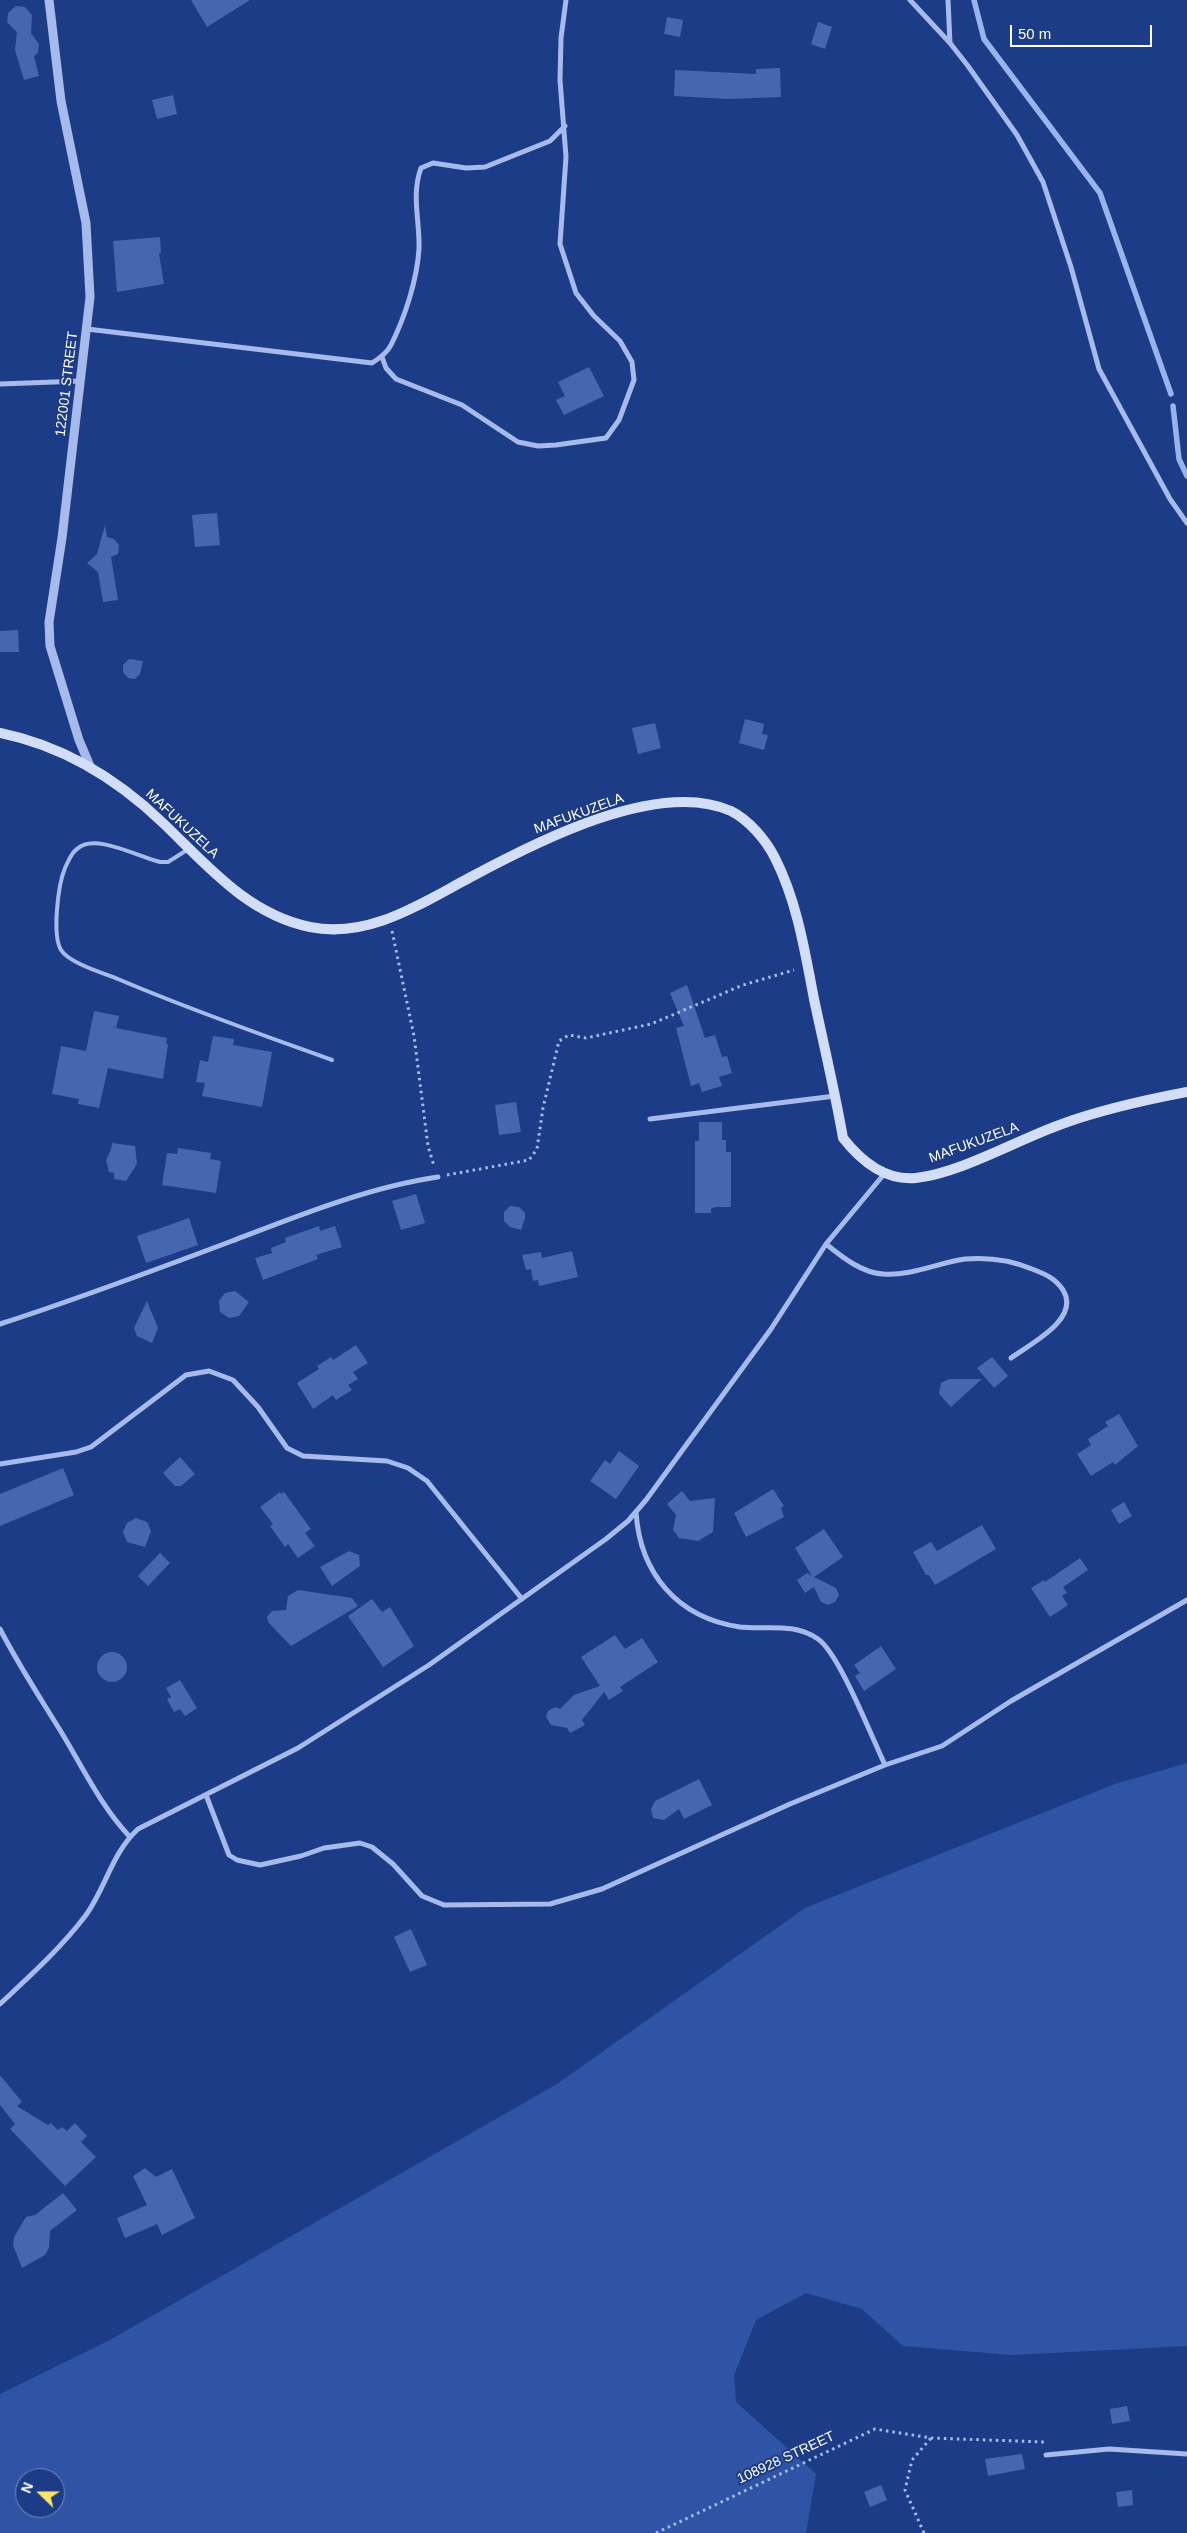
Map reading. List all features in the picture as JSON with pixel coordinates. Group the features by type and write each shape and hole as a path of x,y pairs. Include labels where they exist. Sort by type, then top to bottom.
{"main road":[{"name":"MAFUKUZELA","path":"0,733 52,747 90,766 122,787 189,848 222,882 260,909 310,927 334,930 356,928 403,914 520,851 586,824 625,811 667,802 700,803 731,811 748,823 765,842 775,858 793,907 836,1096 843,1138 856,1155 875,1169 915,1178 941,1172 1062,1124 1126,1104 1187,1092"}],"street":[{"name":"122001 STREET","path":"49,0 61,101 86,223 90,297 81,381 49,622 50,646 78,740 90,766"},
{"path":"382,357 386,368 396,379 462,404 518,442 538,446 606,438 619,420 634,380 632,362 620,341 594,316 576,293 560,244 566,157 560,80 561,38 566,0"},
{"path":"910,0 950,43 1017,135 1042,182 1071,267 1099,369 1170,499 1187,523"},
{"path":"948,0 950,43"},
{"path":"87,329 372,363 382,357 391,346 409,298 419,248 416,194 417,180 421,168 433,163 466,168 485,166 550,141 565,126"},
{"path":"0,384 81,381"},
{"path":"650,1118 836,1096"},
{"path":"0,2004 61,1944 86,1914 115,1857 138,1829 306,1742 429,1665 606,1539 636,1511 771,1330 826,1244 885,1172"},
{"path":"0,1324 174,1263 293,1218 390,1187 438,1177"},
{"path":"826,1244 846,1260 880,1274 915,1272 965,1259 1001,1259 1048,1275 1058,1282 1067,1296 1065,1311 1058,1324 1011,1358"},
{"path":"0,1464 76,1452 91,1447 186,1375 209,1371 233,1380 258,1406 287,1448 303,1456 387,1461 408,1468 427,1481 522,1599"},
{"path":"636,1511 642,1552 654,1575 675,1599 702,1618 741,1627 782,1626 805,1632 819,1639 839,1667 884,1765"},
{"path":"206,1795 229,1855 247,1864 260,1865 300,1856 324,1848 360,1844 372,1847 393,1864 422,1896 444,1905 550,1904 602,1889 790,1804 884,1765 942,1746 1011,1701 1187,1600"},
{"path":"0,1629 22,1672 97,1794 113,1819 130,1837"},
{"path":"1046,2454 1109,2449 1187,2454"}],"lane":[{"path":"189,848 168,862 160,862 108,845 89,844 76,849 64,871 59,902 57,937 62,952 80,963 190,1010 332,1060"}],"path":[{"path":"390,918 414,1036 428,1146 438,1177 529,1160 537,1149 559,1041 569,1034 586,1038 651,1024 743,985 807,966"},
{"name":"108928 STREET","path":"656,2533 875,2429 931,2438 1060,2443 1071,2452"},
{"path":"924,2533 904,2490 912,2460 931,2438"}],"shaded area":[{"path":"1187,1763 1187,2346 1012,2355 903,2346 862,2309 806,2293 756,2320 734,2375 736,2402 816,2474 806,2533 0,2533 0,2394 108,2341 557,2084 805,1908 1115,1784"}],"building":[{"path":"191,0 250,0 207,27"},
{"path":"16,6 25,7 32,15 31,33 39,44 38,53 34,56 39,76 24,80 15,50 17,32 7,22 8,13"},
{"path":"667,17 683,20 680,37 664,34"},
{"path":"818,22 832,27 825,49 811,44"},
{"path":"780,68 781,97 727,99 674,96 675,70 756,74 756,69"},
{"path":"173,95 177,114 157,119 152,100"},
{"path":"160,237 161,253 159,254 164,284 117,292 113,241"},
{"path":"589,367 604,396 564,415 556,400 565,396 558,382"},
{"path":"217,513 220,545 195,547 192,515"},
{"path":"105,525 107,537 114,539 119,545 118,554 111,557 118,600 103,602 98,572 87,563 97,554"},
{"path":"18,630 19,652 0,652 0,631"},
{"path":"129,659 143,661 140,674 135,679 128,678 123,672 123,665"},
{"path":"745,719 764,724 762,734 768,735 764,750 739,743"},
{"path":"655,723 661,748 638,754 632,728"},
{"path":"687,985 705,1038 715,1035 722,1057 727,1056 732,1073 719,1077 722,1086 702,1092 699,1083 691,1086 676,1028 684,1026 670,993"},
{"path":"94,1011 119,1016 116,1028 167,1038 166,1044 168,1044 163,1079 108,1068 99,1108 78,1104 79,1099 52,1094 61,1046 86,1051"},
{"path":"213,1036 234,1039 233,1045 272,1052 262,1107 202,1096 205,1083 196,1082 200,1060 208,1062"},
{"path":"516,1102 521,1132 499,1135 495,1105"},
{"path":"699,1122 722,1122 722,1140 726,1140 726,1152 731,1152 731,1207 715,1207 711,1209 711,1213 695,1213 695,1141 699,1141"},
{"path":"112,1143 135,1146 137,1164 126,1181 114,1179 114,1173 109,1172 106,1160"},
{"path":"178,1148 211,1153 210,1159 221,1161 216,1193 162,1185 167,1153 177,1154"},
{"path":"416,1194 425,1223 401,1230 392,1201"},
{"path":"510,1206 519,1207 525,1213 521,1230 510,1227 504,1221 504,1212"},
{"path":"189,1218 198,1245 146,1263 137,1236 154,1230 154,1232"},
{"path":"319,1226 320,1231 335,1226 342,1247 316,1255 318,1259 263,1280 255,1258 272,1253 271,1248 286,1242 285,1238"},
{"path":"572,1251 578,1277 539,1286 538,1280 533,1281 531,1269 526,1270 522,1255 541,1252 542,1258"},
{"path":"235,1291 249,1302 239,1316 229,1318 220,1312 219,1301 225,1293"},
{"path":"147,1301 158,1328 152,1343 137,1336 134,1328"},
{"path":"356,1345 368,1363 353,1372 358,1379 348,1385 352,1390 336,1400 333,1395 313,1409 297,1383 319,1369 317,1366 331,1357 333,1360"},
{"path":"992,1357 1008,1376 994,1388 977,1368"},
{"path":"949,1379 982,1379 951,1407 939,1394 941,1383"},
{"path":"1119,1414 1138,1446 1115,1465 1113,1462 1091,1476 1077,1454 1091,1445 1088,1439 1108,1426 1105,1422"},
{"path":"619,1451 639,1466 616,1499 590,1481 605,1460 610,1464"},
{"path":"180,1457 195,1474 181,1486 175,1486 163,1473"},
{"path":"63,1468 74,1495 0,1526 0,1494"},
{"path":"773,1489 784,1506 781,1508 784,1517 746,1537 734,1513"},
{"path":"682,1491 690,1501 715,1498 713,1532 698,1541 679,1538 673,1530 676,1515 667,1504"},
{"path":"280,1492 281,1494 284,1492 311,1529 305,1533 315,1546 298,1558 288,1544 285,1547 270,1526 273,1524 260,1507"},
{"path":"1124,1502 1132,1516 1119,1524 1111,1510"},
{"path":"136,1518 147,1522 151,1531 145,1547 127,1542 123,1532 127,1523"},
{"path":"982,1525 996,1549 935,1585 929,1575 926,1575 913,1552 931,1542 937,1551"},
{"path":"824,1529 843,1557 814,1577 836,1588 839,1595 835,1602 828,1605 821,1602 814,1587 805,1593 797,1580 807,1573 812,1576 795,1548"},
{"path":"349,1551 359,1555 360,1566 332,1586 320,1567"},
{"path":"160,1553 170,1563 148,1586 138,1576"},
{"path":"1080,1558 1088,1570 1063,1587 1067,1593 1062,1596 1068,1605 1050,1617 1031,1588 1044,1580 1045,1582"},
{"path":"298,1590 352,1598 358,1606 291,1646 268,1622 267,1617 272,1611 286,1610 288,1596"},
{"path":"372,1599 382,1612 390,1607 414,1646 383,1667 348,1616"},
{"path":"615,1635 625,1649 642,1638 658,1662 620,1687 623,1691 609,1700 604,1692 582,1720 585,1725 570,1733 567,1728 551,1725 546,1717 548,1711 555,1707 560,1709 574,1695 600,1686 581,1657"},
{"path":"881,1646 896,1669 864,1691 855,1676 860,1673 854,1665"},
{"path":"112,1652 118,1653 126,1661 126,1673 118,1681 112,1682 106,1681 98,1673 97,1667 98,1661 106,1653"},
{"path":"180,1680 197,1708 185,1716 180,1709 174,1712 167,1699 171,1697 166,1688"},
{"path":"699,1779 712,1805 684,1819 679,1809 664,1820 653,1818 651,1809 655,1801"},
{"path":"411,1929 427,1965 410,1972 394,1937"},
{"path":"0,2075 22,2102 17,2106 48,2125 51,2123 58,2130 62,2127 67,2131 75,2123 87,2136 81,2142 96,2157 65,2186 10,2129 15,2124 0,2105"},
{"path":"145,2168 156,2177 172,2169 195,2218 162,2235 157,2224 125,2238 117,2218 147,2205 133,2176"},
{"path":"63,2193 77,2210 50,2231 49,2248 45,2255 22,2268 13,2245 14,2237 26,2217 35,2215"},
{"path":"1127,2406 1130,2421 1112,2424 1110,2409"},
{"path":"1022,2454 1025,2469 988,2476 985,2459"},
{"path":"881,2485 887,2500 870,2507 864,2492"},
{"path":"1132,2490 1133,2505 1118,2507 1116,2492"}],"waterway":[{"path":"974,0 984,39 1100,193 1171,394"},
{"path":"1173,406 1179,459 1187,476"}]}
